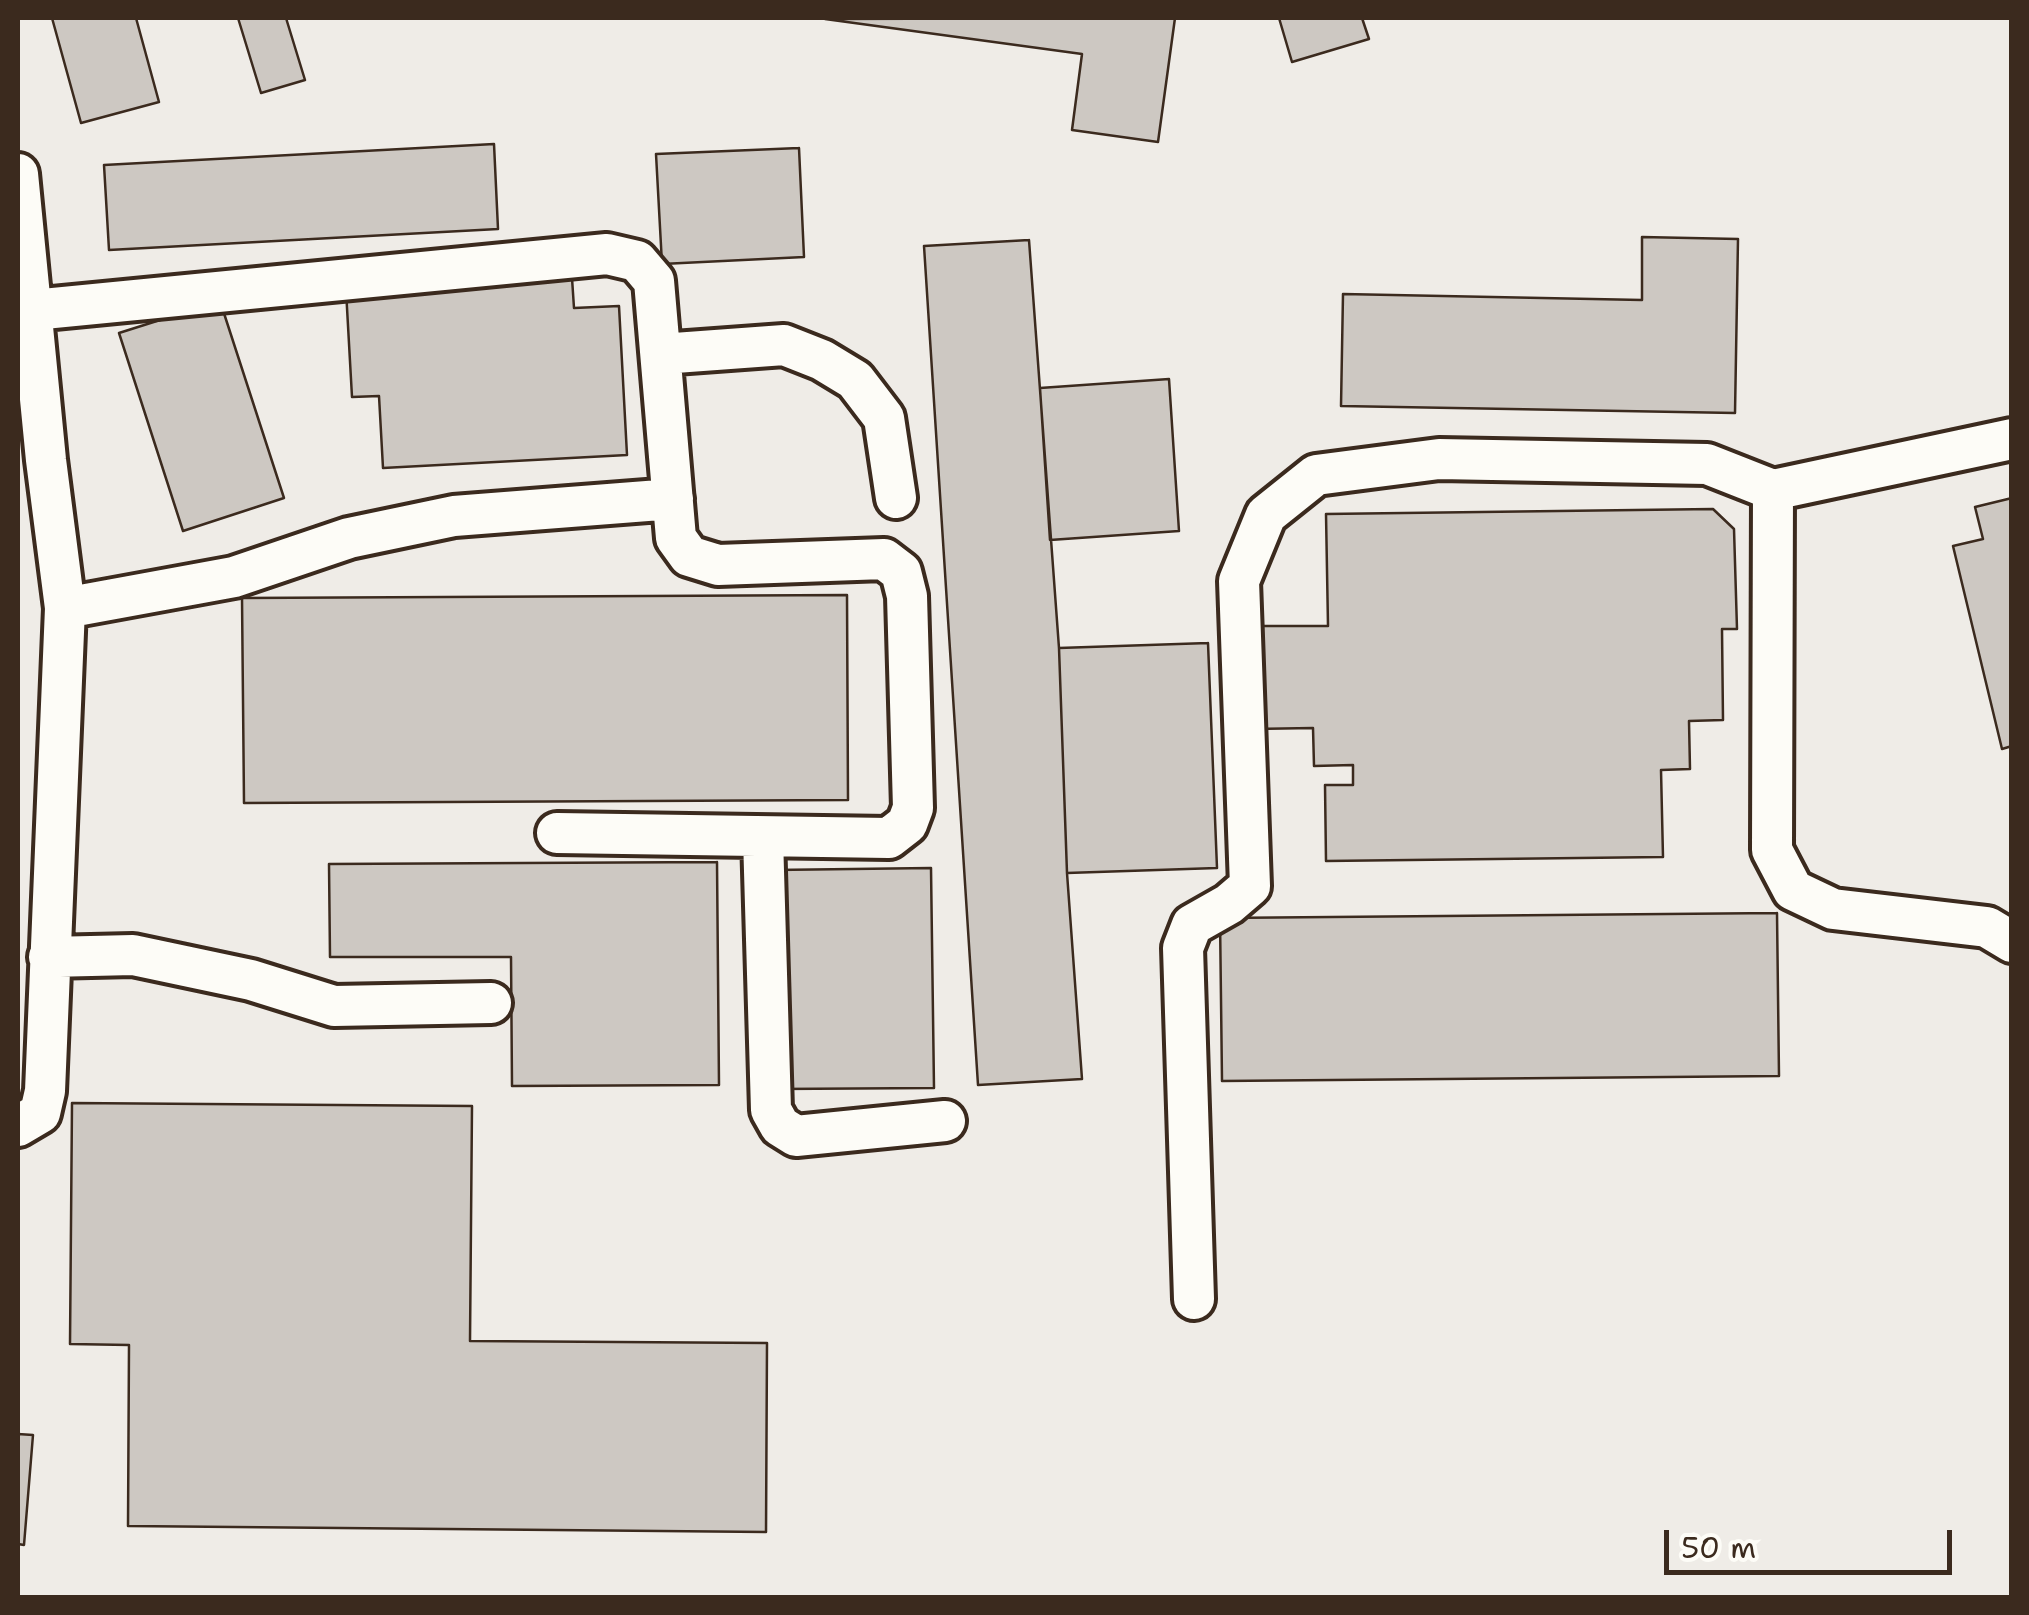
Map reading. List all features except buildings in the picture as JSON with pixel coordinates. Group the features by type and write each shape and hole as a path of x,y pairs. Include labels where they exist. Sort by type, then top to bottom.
{"lane":[{"path":"18,174 65,608 44,1091 40,1113 18,1126"},
{"path":"32,310 608,254 637,261 654,280 676,538 689,556 718,565 884,559 901,572 907,596 914,808 907,824 889,838 557,834"},
{"path":"661,354 784,346 822,360 855,380 884,418 896,498"},
{"path":"1194,1299 1183,948 1192,925 1229,904 1250,886 1239,580 1266,515 1316,476 1439,459 1707,464 1774,490 2012,439"},
{"path":"1774,490 1772,850 1793,890 1833,910 1987,928 2012,942"},
{"path":"65,608 234,576 349,538 454,516 673,500"},
{"path":"763,836 771,1110 780,1126 796,1136 946,1121"},
{"path":"49,958 133,954 252,980 334,1006 491,1002"}],"shaded area":[{"path":"18,18 2011,18 2011,1597 18,1597"}]}
